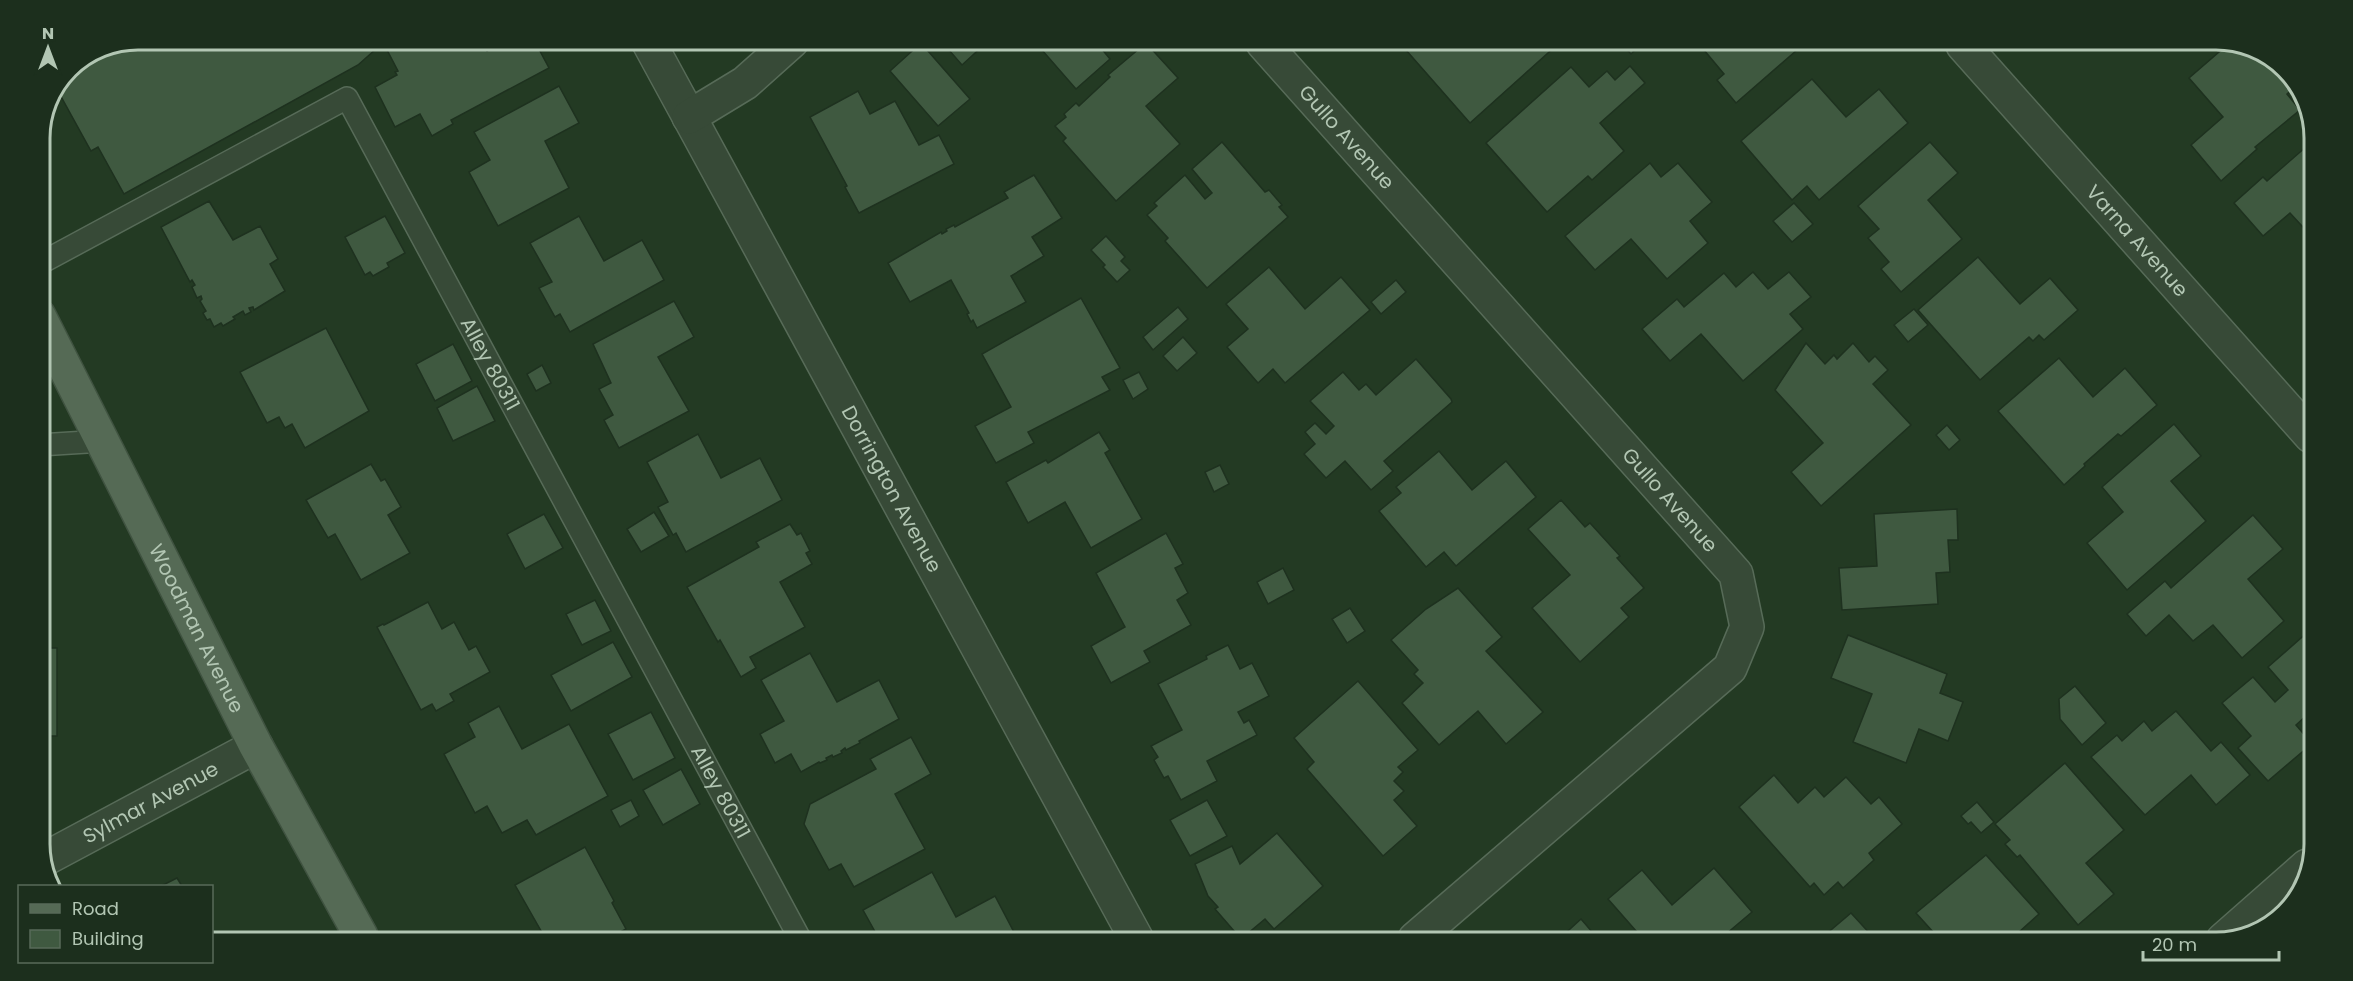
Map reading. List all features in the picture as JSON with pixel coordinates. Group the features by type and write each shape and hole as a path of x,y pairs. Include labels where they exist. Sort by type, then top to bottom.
{"main road":[{"name":"Woodman Avenue","path":"50,337 256,746 359,932"}],"street":[{"name":"Dorrington Avenue","path":"653,50 1133,932"},
{"path":"690,117 745,83 782,50"},
{"name":"Gullo Avenue","path":"1269,50 1736,574 1747,627 1730,668 1422,932"},
{"name":"Varna Avenue","path":"1967,50 2303,426"},
{"name":"Sylmar Avenue","path":"51,856 256,746"},
{"path":"2236,929 2298,874"}],"lane":[{"name":"Alley 80311","path":"50,258 347,99 796,932"},
{"path":"50,444 103,441"}],"building":[{"path":"138,50 375,50 358,65 124,194 98,147 91,151 61,96 74,78 78,78 80,71 109,54"},
{"path":"387,50 539,50 549,68 451,120 453,124 432,136 420,114 395,127 375,87 397,75 395,72 398,71"},
{"path":"913,50 927,50 970,99 938,126 890,71"},
{"path":"949,50 978,50 962,65"},
{"path":"1042,50 1103,50 1110,59 1076,89"},
{"path":"1138,50 1152,50 1178,78 1146,106 1180,144 1116,201 1063,141 1066,138 1055,126 1066,117 1064,114 1076,103 1079,106 1110,77 1108,75"},
{"path":"1406,50 1551,50 1470,123"},
{"path":"1704,50 1797,50 1736,103 1717,80 1724,74"},
{"path":"2221,50 2233,51 2259,61 2278,75 2290,91 2287,94 2299,111 2255,147 2257,149 2221,181 2191,145 2223,117 2189,78"},
{"path":"1630,66 1645,83 1600,123 1624,151 1592,180 1588,176 1547,212 1486,143 1571,67 1589,87 1607,71 1615,80"},
{"path":"1812,79 1846,117 1879,89 1908,123 1819,200 1807,186 1792,200 1741,141"},
{"path":"559,86 579,123 545,141 569,188 498,226 469,172 490,160 474,132"},
{"path":"858,91 870,114 895,101 919,145 939,135 954,164 859,213 810,117"},
{"path":"1222,142 1265,192 1269,190 1282,205 1279,207 1288,217 1207,288 1165,241 1168,238 1147,215 1157,206 1154,203 1185,175 1205,199 1212,193 1192,169"},
{"path":"1930,142 1958,173 1928,200 1962,239 1901,292 1881,269 1889,262 1868,238 1879,229 1858,206"},
{"path":"2303,149 2303,227 2290,213 2263,236 2234,203 2263,177 2267,181"},
{"path":"1650,163 1661,177 1678,163 1712,202 1690,221 1708,243 1667,279 1631,239 1595,270 1565,236"},
{"path":"1034,175 1062,218 1032,237 1044,256 1011,276 1026,302 977,328 973,320 971,322 967,314 969,313 951,280 910,302 888,263 941,232 942,234 947,231 946,229 954,225 955,227 1008,198 1004,192"},
{"path":"209,201 233,240 260,226 278,259 270,264 285,291 254,310 253,307 249,308 251,312 245,315 243,311 223,326 221,323 214,327 203,313 206,311 200,301 201,296 197,298 192,287 195,285 192,280 190,282 161,227"},
{"path":"1794,203 1813,224 1792,242 1773,221"},
{"path":"385,216 405,253 387,263 389,267 373,276 370,272 365,275 345,237"},
{"path":"579,216 604,261 642,240 664,280 570,332 560,314 555,317 539,288 552,282 530,243"},
{"path":"1106,236 1125,257 1121,261 1130,270 1117,282 1091,250"},
{"path":"1978,257 2020,304 2050,278 2078,310 2044,340 2039,335 2033,341 2029,337 1980,380 1918,310"},
{"path":"1269,267 1305,309 1341,277 1370,310 1285,383 1273,369 1258,383 1227,347 1248,329 1226,304"},
{"path":"1753,272 1768,289 1789,272 1811,297 1790,314 1803,329 1743,381 1701,334 1670,361 1642,329 1677,299 1684,307 1724,273 1736,287"},
{"path":"1396,280 1406,292 1381,314 1371,302"},
{"path":"1081,298 1120,368 1102,377 1110,390 1028,432 1034,443 996,463 975,426 1011,407 982,354"},
{"path":"674,301 694,337 658,357 689,411 619,448 604,420 613,415 599,389 611,383 593,344"},
{"path":"1178,307 1188,319 1153,350 1143,337"},
{"path":"1914,309 1928,325 1908,342 1894,325"},
{"path":"326,328 369,411 305,448 292,424 285,428 279,417 267,423 240,372"},
{"path":"1183,337 1197,353 1177,371 1163,356"},
{"path":"1806,343 1825,364 1834,355 1837,359 1853,343 1869,362 1875,356 1888,370 1873,384 1911,425 1821,506 1791,472 1823,443 1775,390"},
{"path":"453,344 472,381 435,401 416,364"},
{"path":"2059,358 2093,397 2125,368 2157,405 2121,436 2118,434 2064,485 1998,411"},
{"path":"1416,359 1452,402 1384,461 1393,471 1371,490 1345,461 1326,478 1304,454 1315,444 1305,432 1315,423 1326,434 1334,426 1310,401 1343,372 1359,390 1366,384 1376,395"},
{"path":"542,365 551,383 536,391 527,374"},
{"path":"1139,372 1148,389 1133,399 1123,380"},
{"path":"477,386 495,421 453,441 437,408"},
{"path":"2174,424 2201,456 2171,481 2206,521 2127,590 2087,543 2123,512 2102,487"},
{"path":"1947,425 1960,440 1949,450 1936,435"},
{"path":"1099,432 1110,450 1105,453 1142,519 1091,548 1065,502 1028,523 1006,482 1046,460 1048,463"},
{"path":"698,434 721,478 760,458 782,500 686,552 676,533 673,535 658,507 668,502 647,462"},
{"path":"1439,451 1472,490 1506,461 1536,497 1456,566 1444,552 1426,567 1379,511 1401,493 1396,487"},
{"path":"371,464 381,481 385,479 401,507 388,515 410,553 361,580 335,534 328,538 306,500"},
{"path":"1220,465 1229,484 1214,492 1205,472"},
{"path":"1561,500 1585,527 1590,523 1620,556 1617,558 1644,588 1621,608 1629,617 1580,662 1532,608 1570,575 1528,529"},
{"path":"1957,509 1958,540 1948,540 1950,572 1936,573 1938,604 1842,610 1839,568 1877,566 1874,514"},
{"path":"654,512 669,536 641,552 627,529"},
{"path":"544,514 563,548 525,569 507,534"},
{"path":"2253,515 2283,549 2248,579 2284,621 2242,658 2213,625 2193,641 2169,615 2146,636 2127,614 2165,581 2171,588"},
{"path":"790,524 797,535 801,533 810,551 806,553 812,564 780,582 805,627 750,657 756,668 741,677 687,587 759,547 756,542"},
{"path":"1166,533 1183,564 1175,568 1188,593 1177,600 1191,625 1144,651 1150,662 1111,683 1091,646 1125,627 1096,573"},
{"path":"1283,568 1294,590 1268,604 1257,582"},
{"path":"1458,588 1502,637 1486,651 1543,712 1506,744 1478,711 1439,745 1402,703 1423,683 1414,674 1418,670 1391,640 1426,609"},
{"path":"595,600 611,631 582,645 566,614"},
{"path":"428,602 442,629 454,622 469,650 476,646 490,672 450,694 454,701 436,711 432,704 421,710 377,627"},
{"path":"1350,608 1365,631 1347,643 1332,619"},
{"path":"1848,635 1947,674 1940,693 1963,702 1948,741 1919,729 1906,763 1853,742 1872,694 1831,678"},
{"path":"2304,636 2304,718 2296,725 2304,734 2304,751 2268,781 2238,748 2251,736 2222,703 2253,677 2275,702 2288,690 2268,667"},
{"path":"613,642 632,677 571,711 551,675"},
{"path":"1228,645 1240,669 1252,663 1269,696 1238,712 1244,723 1249,720 1257,735 1207,761 1217,781 1181,800 1168,776 1164,778 1154,760 1158,757 1151,746 1182,730 1158,684 1207,659 1206,656"},
{"path":"50,648 57,648 57,736 50,736"},
{"path":"810,653 837,702 879,680 899,719 859,741 860,743 846,750 845,748 841,751 842,753 833,757 832,755 826,758 827,760 801,772 791,754 775,763 760,734 784,721 761,680"},
{"path":"1358,681 1418,750 1398,767 1403,772 1394,781 1404,791 1394,800 1417,826 1383,856 1307,769 1314,762 1294,738"},
{"path":"2075,686 2106,723 2082,745 2060,719 2059,699"},
{"path":"499,706 522,749 569,724 608,796 536,835 527,820 502,833 487,806 475,813 444,754 475,737 468,723"},
{"path":"2176,711 2211,751 2221,742 2250,775 2216,805 2191,775 2145,815 2091,757 2117,735 2122,741 2144,721 2152,731"},
{"path":"651,712 675,758 633,780 608,734"},
{"path":"911,737 931,774 895,794 925,849 854,887 841,864 829,870 804,824 810,804 876,769 870,759"},
{"path":"2065,763 2124,830 2086,863 2114,894 2078,925 2020,855 2017,857 2005,844 2010,840 1995,824"},
{"path":"681,769 700,804 663,825 643,790"},
{"path":"1774,775 1798,803 1815,787 1824,797 1846,777 1871,804 1879,797 1902,824 1869,853 1874,860 1843,888 1838,882 1824,895 1814,883 1810,887 1739,807"},
{"path":"631,800 639,816 620,827 611,810"},
{"path":"1207,800 1227,836 1190,856 1170,820"},
{"path":"1977,802 1994,822 1981,833 1971,822 1968,824 1961,816"},
{"path":"1277,833 1323,886 1274,929 1265,919 1249,932 1235,932 1215,909 1218,907 1208,896 1195,864 1232,846 1240,864"},
{"path":"585,847 626,929 620,932 542,932 515,885"},
{"path":"1986,855 2039,914 2019,932 1933,932 1916,913"},
{"path":"1714,868 1752,912 1728,932 1637,932 1608,899 1642,870 1672,905"},
{"path":"932,872 956,917 995,896 1014,932 875,932 863,910"},
{"path":"177,878 181,885 163,885"},
{"path":"1851,913 1868,932 1829,932"},
{"path":"1581,919 1592,932 1567,932"}]}
